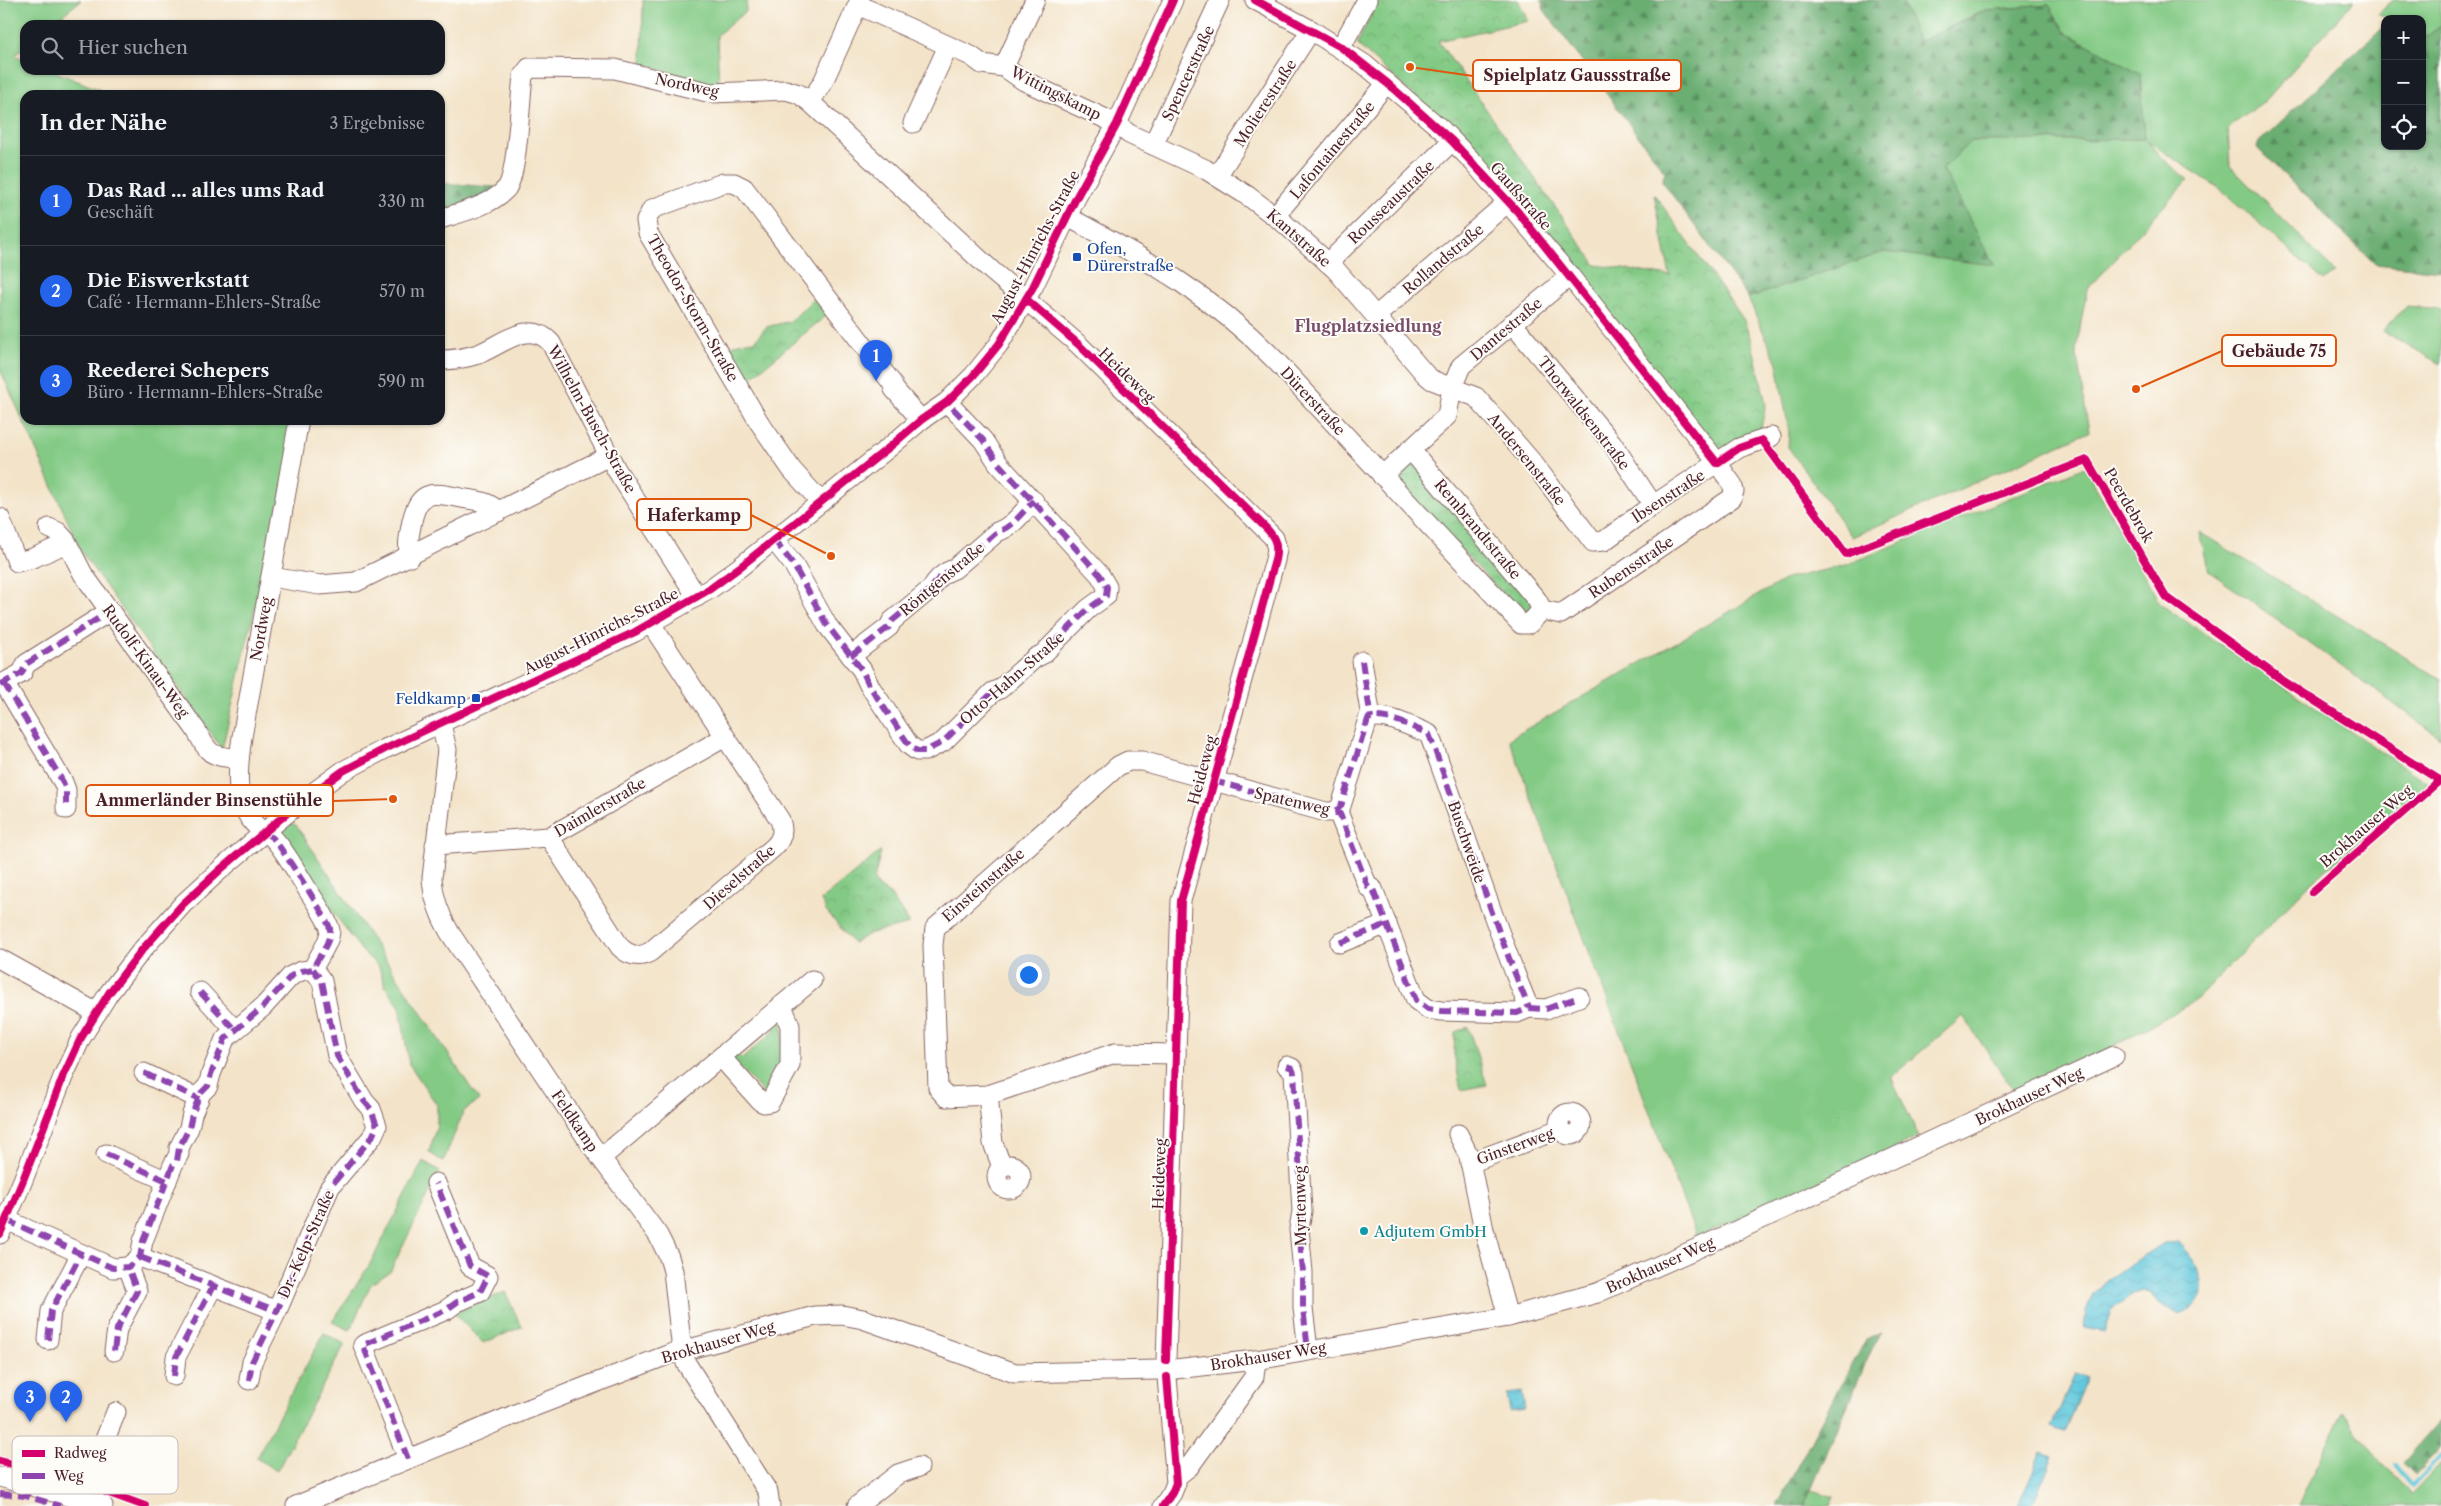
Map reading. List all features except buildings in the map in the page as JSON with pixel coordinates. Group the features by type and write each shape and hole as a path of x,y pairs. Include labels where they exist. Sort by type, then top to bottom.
{"street":[{"path":"1004,67 1035,0"},
{"name":"August-Hinrichs-Straße","path":"2,1224 71,1057 96,1013 125,972 182,904 263,832 313,791 343,772 651,624 697,597 740,567 921,420 947,402 993,353 1075,221 1116,124 1173,0"},
{"name":"Spencerstraße","path":"1153,144 1220,0"},
{"name":"Gaußstraße","path":"1255,0 1341,47 1388,83 1452,141 1509,201 1570,276 1718,463 1732,484 1734,494"},
{"path":"1341,47 1366,0"},
{"path":"810,102 823,82 859,3"},
{"name":"Wittingskamp","path":"859,3 982,64 1004,67 1024,81 1116,124"},
{"name":"Molierestraße","path":"1217,176 1312,30"},
{"path":"913,124 948,46"},
{"name":"Nordweg","path":"445,217 480,205 507,187 514,167 523,76 529,68 615,68 710,93 786,90 799,94 810,102 992,271 1026,299"},
{"name":"Lafontainestraße","path":"1275,216 1388,83"},
{"name":"Kantstraße","path":"1116,124 1129,134 1217,176 1275,216 1354,289 1425,374 1452,388"},
{"name":"Rousseaustraße","path":"1328,263 1452,141"},
{"name":"Theodor-Storm-Straße","path":"821,502 792,470 759,422 648,233 646,221 652,209 723,183 734,183 744,188 892,383 894,389 921,420"},
{"name":"Rollandstraße","path":"1376,316 1509,201"},
{"name":"Dürerstraße","path":"1075,221 1184,282 1238,324 1276,361 1515,619 1525,625 1538,617 1542,610"},
{"name":"Dantestraße","path":"1382,476 1446,416 1452,388 1461,366 1570,276"},
{"name":"Heideweg","path":"1026,299 1078,344 1266,528 1276,541 1275,560 1180,901 1166,1369 1172,1463 1176,1478"},
{"name":"Thorwaldsenstraße","path":"1512,323 1612,444 1653,505"},
{"name":"Wilhelm-Busch-Straße","path":"445,359 477,354 526,332 542,335 551,343 609,456 697,597"},
{"name":"Andersenstraße","path":"1452,388 1468,392 1476,397 1533,463 1593,542"},
{"name":"Otto-Hahn-Straße","path":"774,540 793,564 828,625 851,656 912,748 917,751 926,751 943,742 977,706 1035,658 1043,654 1088,609 1107,593 1107,587 1100,575 998,464 983,440 947,402"},
{"name":"Nordweg","path":"298,425 239,759 237,781 241,799 256,824 273,839 302,878 323,917 329,923 329,938 313,968"},
{"name":"Ibsenstraße","path":"1593,542 1604,541 1653,505 1739,448 1771,437"},
{"name":"Rembrandtstraße","path":"1410,449 1536,600 1542,610"},
{"path":"271,577 320,584 349,584 369,577 609,456"},
{"path":"410,557 408,547 413,512 418,502 426,496 440,494 483,502 492,506 498,512"},
{"name":"Rubensstraße","path":"1542,610 1561,614 1729,500 1734,494"},
{"name":"Röntgenstraße","path":"851,656 888,627 892,621 932,588 941,577 954,569 998,532 1004,530 1034,502"},
{"path":"0,518 18,562 33,558 67,543"},
{"name":"Rudolf-Kinau-Weg","path":"49,528 58,532 67,543 83,574 196,730 208,751 217,756 239,759"},
{"path":"66,809 66,790 63,782 2,684 22,673 26,664 110,611"},
{"name":"Dieselstraße","path":"549,837 620,947 627,953 635,956 650,952 773,848 781,838 780,820 651,624"},
{"path":"1336,811 1341,806 1365,725 1371,718 1362,661"},
{"name":"Buschweide","path":"1371,718 1393,720 1429,734 1464,828 1475,867 1529,1008"},
{"name":"Feldkamp","path":"441,724 447,750 432,872 433,890 446,927 601,1158 665,1247 672,1271 682,1351 691,1374 768,1492 770,1506"},
{"name":"Daimlerstraße","path":"435,845 549,837 725,736"},
{"name":"Einsteinstraße","path":"1176,1054 1115,1053 988,1095 949,1097 939,1091 933,945 935,928 1124,762 1142,761 1213,781"},
{"name":"Spatenweg","path":"1213,781 1326,812 1336,811 1342,816 1368,886 1373,889 1416,1000 1428,1009 1517,1013 1529,1008 1546,1009 1579,997"},
{"path":"1340,943 1387,924"},
{"path":"0,959 96,1013"},
{"path":"114,1351 117,1329 137,1291 134,1262 166,1181 177,1161 179,1148 189,1128 199,1100 208,1086 224,1042 235,1030 263,1007 290,976 313,968"},
{"name":"Dr.-Kelp-Straße","path":"249,1380 252,1362 277,1311 330,1187 372,1137 377,1126 370,1106 364,1101 337,1056 322,981 313,968"},
{"path":"601,1158 812,980"},
{"path":"200,992 235,1030"},
{"path":"721,1057 762,1102 770,1102 790,1065 790,1026 782,1005"},
{"name":"Brokhauser Weg","path":"296,1506 523,1410 682,1351 814,1316 842,1315 863,1319 1015,1372 1166,1369 1256,1360 1508,1317 1597,1293 2114,1056"},
{"name":"Myrtenweg","path":"1287,1066 1292,1068 1294,1073 1302,1211 1299,1228 1302,1308 1308,1350"},
{"path":"144,1073 199,1100"},
{"path":"988,1095 993,1143 1002,1167"},
{"name":"Ginsterweg","path":"1470,1163 1560,1129"},
{"name":"Ginsterweg","path":"1458,1134 1470,1163 1484,1230 1508,1317"},
{"path":"106,1154 166,1181"},
{"path":"408,1459 363,1345 446,1310 457,1302 480,1292 488,1276 470,1266 436,1183"},
{"name":"Dr.-Kelp-Straße","path":"2,1224 113,1268 134,1262 213,1286 277,1311"},
{"path":"48,1340 51,1311 81,1254"},
{"path":"174,1376 176,1357 213,1286"},
{"path":"1163,1506 1172,1493 1176,1478 1190,1467 1254,1377 1256,1360"},
{"path":"106,1436 116,1412"},
{"path":"857,1506 903,1472 919,1467"},
{"path":"62,1494 103,1506"},
{"path":"81,1499 83,1494"}],"green space":[{"path":"0,0 81,0 57,20 20,20 20,50 15,55 20,58 20,75 63,75 100,90 20,90 20,414 0,369"},
{"path":"643,0 747,0 746,11 717,35 719,87 642,64"},
{"path":"1378,0 1518,0 1528,21 1438,41 1596,265 1670,276 1654,194 1744,320 1753,347 1766,404 1760,433 1715,452 1435,115 1357,44"},
{"path":"1541,0 1902,0 1919,42 1985,10 2049,5 2065,32 2140,74 2145,139 1971,141 1943,169 1994,265 1884,252 1748,298 1662,181 1665,172 1544,10"},
{"path":"1902,0 2355,0 2266,100 2228,128 2230,166 2335,272 2324,281 2219,188 2147,141 2161,157 2188,180 2087,289 2076,350 2089,432 1852,537 1788,447 1789,432 1777,363 1748,298 1884,252 1993,264 1943,169 1971,141 2145,139 2140,74 2065,32 2049,5 1985,10 1918,42"},
{"path":"2393,0 2441,0 2441,26 2427,36 2426,15 2381,16 2378,14"},
{"path":"2441,26 2441,271 2375,264 2257,148 2259,142 2381,29 2381,150 2426,150 2426,36"},
{"path":"445,183 507,188 445,211"},
{"path":"815,297 828,314 747,381 726,350 738,343 755,341 766,327 791,321"},
{"path":"2406,306 2441,309 2441,364 2383,331"},
{"path":"25,425 298,425 222,749 82,553"},
{"path":"1417,460 1534,602 1528,613 1522,614 1394,480"},
{"path":"2085,467 2160,604 2428,783 2308,885 2195,1001 2107,1050 2015,1093 1963,1016 1891,1077 1919,1137 1697,1238 1509,739 1786,579 1846,565"},
{"path":"2199,532 2441,679 2441,738 2209,571"},
{"path":"289,823 296,825 479,1100 464,1111 443,1162 429,1152 437,1125 437,1105 409,1064 400,1007 385,986 379,967 362,951 282,840 283,829"},
{"path":"881,851 874,880 878,887 890,894 910,924 871,933 853,943 826,911 821,900"},
{"path":"774,1018 782,1021 785,1065 765,1095 732,1059 734,1051 742,1059 775,1030 768,1022"},
{"path":"1468,1027 1487,1085 1461,1090 1454,1055 1455,1032"},
{"path":"423,1161 440,1171 390,1272 371,1284 350,1330 332,1322 370,1264"},
{"path":"505,1292 522,1327 483,1343 454,1313"},
{"path":"324,1333 345,1344 277,1471 256,1458"},
{"path":"1881,1333 1872,1349 1804,1506 1776,1506 1864,1341"},
{"path":"2343,1412 2370,1448 2411,1495 2441,1464 2441,1506 2299,1506"},
{"path":"2441,1420 2441,1447 2415,1475 2403,1463"},
{"path":"1811,1490 1834,1497 1830,1506 1804,1506"}],"water":[{"path":"2178,1242 2194,1261 2203,1281 2203,1291 2200,1300 2192,1308 2179,1315 2162,1306 2151,1293 2143,1291 2132,1294 2112,1311 2105,1332 2084,1328 2086,1311 2093,1294 2106,1280 2164,1243"},
{"path":"2075,1373 2087,1378 2064,1432 2052,1427"},
{"path":"1522,1392 1525,1409 1510,1411 1507,1394"},
{"path":"2041,1452 2053,1456 2032,1506 2018,1506"}],"waterway":[{"path":"2395,1465 2412,1487 2441,1456"}],"marked path":[{"path":"774,540 793,564 827,625 862,670 869,685 909,745 917,751 925,751 943,742 993,692 1000,689 1035,658 1043,654 1088,609 1106,596 1107,587 1100,575 998,463 983,440 947,402"},
{"path":"851,656 889,627 892,621 932,588 941,576 954,569 997,532 1013,523 1034,501"},
{"path":"0,685 22,673 26,664 110,611"},
{"path":"1362,661 1371,718"},
{"path":"4,683 63,782 66,790 66,809"},
{"path":"1336,811 1341,806 1368,719 1382,717 1429,734 1502,940 1529,1008"},
{"path":"1213,781 1340,814 1368,887 1373,889 1416,1000 1428,1009 1517,1013 1529,1008 1546,1009 1579,997"},
{"path":"6,1220 113,1268 128,1267 140,1257 143,1241 173,1165 177,1161 179,1148 189,1128 192,1114 201,1093 208,1086 225,1039 263,1007 291,976 301,971 313,969 330,934 328,923 295,869 273,838 263,832"},
{"path":"1340,943 1387,924"},
{"path":"140,1257 277,1311 330,1187 372,1137 377,1126 371,1109 364,1101 337,1056 322,981 313,969"},
{"path":"200,992 235,1030"},
{"path":"1287,1066 1292,1068 1294,1073 1302,1211 1299,1229 1303,1272 1303,1308 1308,1350"},
{"path":"144,1073 199,1099"},
{"path":"106,1154 167,1181"},
{"path":"408,1459 363,1345 446,1310 457,1302 480,1292 488,1276 470,1266 436,1183"},
{"path":"48,1340 51,1311 81,1254"},
{"path":"114,1351 117,1329 137,1291 128,1267"},
{"path":"174,1376 176,1357 213,1286"},
{"path":"249,1380 252,1362 277,1311"},
{"path":"0,1494 26,1496 60,1506"}],"cycle path":[{"path":"0,1234 63,1077 81,1038 109,993 142,950 183,904 221,869 299,803 343,771 385,749 635,632 710,589 740,567 921,420 947,402 973,376 999,344 1033,287 1076,198 1117,124 1173,0"},
{"name":"Peerdebrok","path":"1255,0 1341,47 1387,83 1452,141 1517,211 1717,463 1739,448 1762,440 1846,554 2087,460 2165,596 2285,682 2441,781"},
{"path":"1026,299 1078,344 1266,528 1272,535 1276,546 1275,560 1181,901 1166,1360"},
{"path":"2312,892 2439,781"},
{"path":"1163,1506 1176,1483 1167,1377"},
{"path":"0,1461 12,1464"},
{"path":"112,1494 145,1506"}],"place":[{"name":"Spielplatz Gaussstraße","path":"1410,67"},
{"name":"Ofen, Dürerstraße","path":"1077,257"},
{"name":"Das Rad ... alles ums Rad","path":"876,381"},
{"name":"Gebäude 75","path":"2136,389"},
{"name":"Haferkamp","path":"831,556"},
{"name":"Feldkamp","path":"476,698"},
{"name":"Ammerländer Binsenstühle","path":"393,799"},
{"name":"Adjutem GmbH","path":"1364,1231"},
{"name":"Reederei Schepers","path":"30,1422"},
{"name":"Die Eiswerkstatt","path":"66,1422"}],"district":[{"name":"Flugplatzsiedlung","path":"1368,326"}]}
